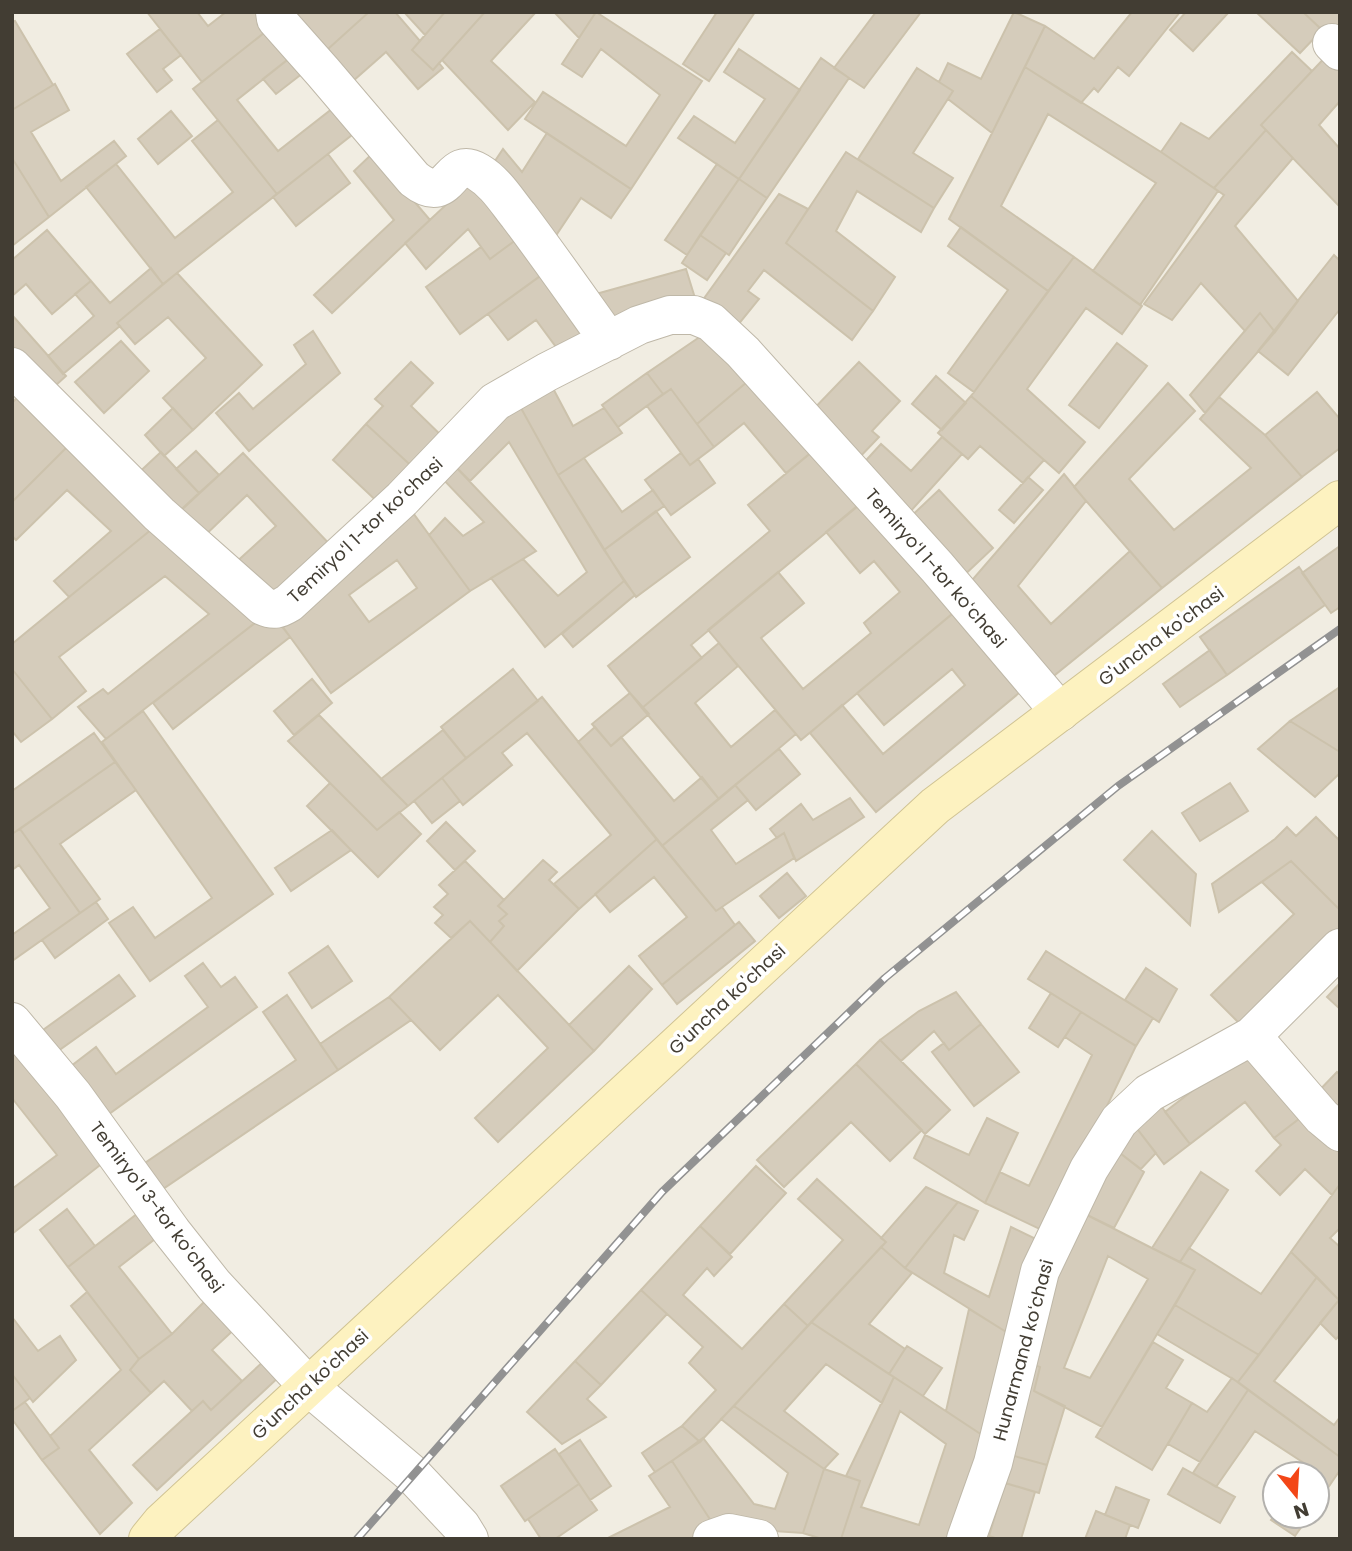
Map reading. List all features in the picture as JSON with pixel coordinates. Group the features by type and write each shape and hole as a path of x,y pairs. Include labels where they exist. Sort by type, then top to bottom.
{"street":[{"path":"275,12 276,19 414,179 425,188 441,188 455,172 464,169 477,171 493,184 609,341"},
{"name":"Temiryoʻl 1-tor koʻchasi","path":"12,367 159,513 263,606 272,610 289,603 402,499 495,402 639,325 670,316 694,315 711,322 743,352 928,556 1060,712"},
{"name":"G'uncha ko'chasi","path":"148,1539 161,1522 935,806 1340,500"},
{"name":"Hunarmand koʻchasi","path":"966,1539 993,1463 1040,1271 1088,1168 1119,1121 1149,1093 1252,1036 1340,948"},
{"name":"Temiryoʻl 3-tor koʻchasi","path":"12,1022 73,1095 214,1285 308,1386 412,1474 469,1539"},
{"path":"1252,1036 1322,1117 1340,1132"},
{"path":"712,1539 729,1534 760,1539"}],"building":[{"path":"147,12 197,12 208,26 226,12 256,12 269,29 202,82"},
{"path":"278,12 369,12 318,58"},
{"path":"369,12 395,12 420,41 412,50 433,70 439,63 443,68 418,89 386,52 345,88 318,58"},
{"path":"404,12 445,12 425,35"},
{"path":"445,12 485,12 433,70 412,50"},
{"path":"485,12 536,12 491,61 535,102 508,130 442,60"},
{"path":"554,12 596,12 579,38"},
{"path":"596,12 702,81 631,189 525,119 543,92 626,146 660,95 601,49 582,77 562,64"},
{"path":"717,12 755,12 709,81 683,64"},
{"path":"876,12 921,12 864,88 834,68"},
{"path":"1014,12 1045,26 992,133 948,99 953,91 939,82 948,63 981,79"},
{"path":"1132,12 1180,12 1129,76 1118,67 1098,92 1094,88 1081,103 1025,67 1045,26 1094,59"},
{"path":"1186,12 1229,12 1193,51 1170,30"},
{"path":"1256,12 1303,12 1322,30 1300,53"},
{"path":"1303,12 1340,12 1340,39 1336,43"},
{"path":"15,21 53,85 12,110 12,22"},
{"path":"274,25 296,53 237,100 278,151 337,105 357,131 277,194 193,89"},
{"path":"160,29 181,55 163,69 172,80 157,92 127,54"},
{"path":"739,49 800,90 739,179 678,138 694,116 735,143 765,99 724,72"},
{"path":"1333,49 1340,56 1340,101 1319,125 1340,149 1340,207 1261,125"},
{"path":"1292,52 1312,71 1261,125 1266,130 1214,188 1161,152 1181,123 1209,139"},
{"path":"296,53 308,69 276,94 263,79"},
{"path":"821,58 849,78 767,198 739,179"},
{"path":"1025,67 1218,191 1140,305 1093,271 1156,183 1048,114 1001,206 1074,257 1048,291 949,219"},
{"path":"917,68 953,91 913,153 953,178 934,208 858,159"},
{"path":"55,84 69,110 31,132 61,181 114,141 126,156 49,217 12,158 12,110"},
{"path":"171,111 192,136 158,164 138,139"},
{"path":"218,120 277,194 163,284 86,187 116,164 175,238 233,192 192,141"},
{"path":"1266,130 1293,158 1235,226 1298,301 1275,332 1260,313 1245,331 1201,283 1172,320 1144,304 1224,195 1214,188"},
{"path":"547,133 631,189 611,218 581,198 549,246 487,173 503,149 522,172"},
{"path":"846,152 934,208 921,232 857,191 836,231 895,277 873,311 786,243"},
{"path":"373,153 430,220 332,313 314,295 394,220 354,171"},
{"path":"328,154 350,183 296,226 273,197"},
{"path":"12,158 49,217 12,246"},
{"path":"717,164 739,179 687,255 665,240"},
{"path":"477,176 521,236 490,259 468,229 426,269 405,243"},
{"path":"739,179 767,198 729,255 700,235"},
{"path":"779,194 808,209 786,243 873,311 852,340 764,270 748,291 759,299 729,336 700,304"},
{"path":"961,227 1048,291 974,392 948,373 1008,290 948,246"},
{"path":"47,230 91,281 52,314 26,284 12,296 12,260"},
{"path":"700,235 726,253 707,280 682,263"},
{"path":"521,236 551,268 460,334 426,287 481,247 490,259"},
{"path":"1334,255 1340,261 1340,309 1288,375 1258,351"},
{"path":"1074,257 1142,306 1122,334 1086,308 1027,389 1085,442 1059,473 971,396"},
{"path":"151,268 163,284 117,323 120,326 63,374 48,356 94,316 75,294 91,281 110,303"},
{"path":"686,269 695,298 604,324 596,294"},
{"path":"546,272 592,334 562,355 536,320 508,340 488,314"},
{"path":"177,273 262,365 193,430 163,398 206,358 168,317 135,344 117,323"},
{"path":"1260,313 1275,332 1205,413 1190,395"},
{"path":"12,315 66,376 43,397 12,361"},
{"path":"313,331 340,373 249,451 216,413 239,393 253,409 306,364 294,345"},
{"path":"707,332 753,377 697,424 671,389 663,394 647,373"},
{"path":"121,341 149,371 104,413 75,382"},
{"path":"1117,343 1147,366 1099,428 1069,405"},
{"path":"411,362 433,383 411,406 448,442 419,473 366,424 383,406 375,399"},
{"path":"859,362 900,401 872,431 879,437 854,463 806,417"},
{"path":"647,373 663,394 618,427 602,405"},
{"path":"936,376 966,403 942,430 912,404"},
{"path":"753,377 814,450 786,473 744,423 714,447 697,424"},
{"path":"548,379 573,426 604,408 622,433 558,475 516,399"},
{"path":"1168,383 1195,411 1129,479 1174,530 1251,468 1200,419 1219,397 1265,435 1302,477 1162,588 1074,487"},
{"path":"671,389 714,447 690,465 647,406"},
{"path":"25,390 75,439 12,502 12,403"},
{"path":"1317,392 1340,419 1340,448 1302,477 1265,435"},
{"path":"971,396 1044,460 1023,483 980,446 968,459 938,433"},
{"path":"516,399 558,475 624,581 545,647 491,578 523,559 558,596 587,572 509,442 470,481 451,462"},
{"path":"173,408 193,430 164,456 145,435"},
{"path":"366,424 419,473 385,509 333,460"},
{"path":"942,437 962,454 909,513 859,468 881,444 911,471"},
{"path":"75,439 158,524 69,597 54,581 111,531 67,490 16,540 12,536 12,502"},
{"path":"196,451 219,475 199,493 176,469"},
{"path":"161,452 199,493 171,519 133,478"},
{"path":"812,452 858,506 691,645 702,658 642,708 608,666 770,531 748,505"},
{"path":"243,453 336,551 278,606 233,565 276,526 247,495 198,542 174,517"},
{"path":"681,453 690,465 698,459 715,483 671,515 645,480"},
{"path":"584,458 622,512 653,490 664,506 604,550 558,475"},
{"path":"451,462 536,551 470,591 429,535 445,518 463,536 484,522 440,476"},
{"path":"1064,474 1086,501 1018,586 1051,624 1130,551 1162,588 1045,683 967,586"},
{"path":"1028,477 1043,490 1014,523 999,510"},
{"path":"939,490 993,548 959,580 905,522"},
{"path":"869,496 962,606 801,740 708,630 778,572 804,603 761,638 803,689 871,633 864,623 900,592 874,561 860,573 826,532"},
{"path":"408,506 470,591 331,693 280,623","holes":["397,560 417,588 369,622 349,595"]},
{"path":"656,511 690,557 636,597 604,550"},
{"path":"158,524 260,619 106,739 78,707 103,689 108,694 209,614 165,576 59,657 86,691 52,719 12,669 12,644"},
{"path":"1340,546 1340,607 1331,613 1302,573"},
{"path":"1299,567 1325,605 1227,675 1200,637"},
{"path":"624,581 635,595 573,647 562,634"},
{"path":"958,609 1025,688 876,812 810,733 842,705 883,754 965,685 952,669 884,725 857,693"},
{"path":"270,611 290,637 173,729 153,703"},
{"path":"719,643 738,666 695,703 731,747 775,710 796,734 719,799 642,708"},
{"path":"1210,650 1227,675 1180,707 1163,684"},
{"path":"12,669 52,719 21,742 12,731"},
{"path":"513,669 538,701 466,758 441,727"},
{"path":"312,679 332,703 294,735 274,711"},
{"path":"1340,687 1340,752 1290,721"},
{"path":"630,693 649,714 611,746 592,724"},
{"path":"542,697 657,839 579,909 554,884 611,835 527,733 502,753 512,765 463,805 442,778"},
{"path":"143,711 273,894 150,981 109,923 133,907 155,938 212,898 102,742"},
{"path":"319,715 408,806 377,830 288,741"},
{"path":"1290,721 1340,752 1340,773 1315,797 1258,749"},
{"path":"595,727 611,746 621,737 674,801 702,777 719,799 662,846 578,742"},
{"path":"443,730 466,758 408,806 381,779"},
{"path":"94,733 115,762 12,834 12,791"},
{"path":"779,749 800,774 756,810 735,785"},
{"path":"115,762 136,790 60,844 100,899 80,913 20,829"},
{"path":"442,778 460,801 432,823 414,801"},
{"path":"330,783 377,830 399,812 421,834 378,877 307,806"},
{"path":"1230,783 1248,811 1200,841 1182,813"},
{"path":"735,785 748,800 711,830 736,864 784,833 794,858 716,911 662,846"},
{"path":"850,798 864,817 796,861 784,833 777,838 770,829 801,804 813,820"},
{"path":"1316,817 1340,841 1340,910 1291,861 1219,912 1212,884 1275,839 1287,827 1296,836"},
{"path":"446,822 475,851 455,870 427,841"},
{"path":"20,829 80,913 12,961 12,935 50,908 19,865 12,870 12,834"},
{"path":"332,830 351,850 291,891 275,868"},
{"path":"1152,831 1196,874 1190,925 1124,860"},
{"path":"657,839 716,911 722,907 735,925 662,985 639,956 687,917 654,877 610,912 595,894"},
{"path":"543,860 557,872 549,880 579,909 517,971 490,942 504,926 499,921 507,914 498,906"},
{"path":"465,861 504,900 498,906 507,914 499,921 504,926 490,942 470,921 451,938 435,923 443,915 434,907 448,894 439,885"},
{"path":"1291,861 1340,910 1340,932 1243,1027 1211,995 1294,914 1262,882"},
{"path":"787,873 806,896 779,918 760,896"},
{"path":"96,902 108,919 55,958 42,940"},
{"path":"470,921 594,1051 498,1142 475,1118 548,1048 498,995 440,1050 389,997"},
{"path":"739,922 755,941 677,1004 662,985"},
{"path":"328,946 352,981 312,1008 289,973"},
{"path":"1046,951 1153,1018 1136,1046 1028,979"},
{"path":"203,963 221,987 235,977 257,1007 102,1119 66,1070 96,1047 116,1074 208,1007 185,976"},
{"path":"629,966 652,989 594,1051 569,1025"},
{"path":"1146,968 1177,989 1159,1022 1125,1000"},
{"path":"119,975 135,996 58,1051 43,1030"},
{"path":"1340,983 1340,1009 1327,997"},
{"path":"956,992 981,1024 949,1050 934,1031 901,1061 880,1040 919,1011"},
{"path":"1051,993 1081,1012 1058,1047 1029,1028"},
{"path":"287,995 338,1070 157,1193 139,1167 296,1060 263,1012"},
{"path":"389,997 411,1020 338,1070 320,1044"},
{"path":"1081,1012 1136,1046 1046,1232 985,1203 1000,1172 1029,1186 1092,1055 1065,1037"},
{"path":"981,1024 1019,1072 974,1106 932,1052 944,1043 949,1050"},
{"path":"880,1040 950,1110 925,1134 856,1064"},
{"path":"12,1045 113,1155 12,1234 12,1189 57,1155 12,1098"},
{"path":"1250,1046 1304,1115 1274,1138 1245,1102 1190,1144 1165,1112"},
{"path":"856,1064 922,1130 890,1161 851,1122 784,1187 757,1160"},
{"path":"1337,1072 1340,1075 1340,1124 1312,1098"},
{"path":"1161,1106 1190,1144 1164,1164 1135,1126"},
{"path":"1304,1115 1340,1147 1340,1184 1332,1195 1305,1169 1280,1195 1256,1171 1281,1145 1274,1138"},
{"path":"987,1118 1018,1133 985,1203 914,1158 925,1135 969,1155"},
{"path":"1135,1126 1156,1153 1141,1169 1116,1150"},
{"path":"1116,1150 1144,1172 1114,1228 1083,1213"},
{"path":"756,1166 786,1193 730,1254 700,1226"},
{"path":"1201,1172 1228,1190 1180,1262 1152,1248"},
{"path":"817,1179 886,1242 808,1326 784,1304 843,1240 798,1199"},
{"path":"1340,1184 1340,1228 1330,1238 1340,1247 1340,1335 1336,1339 1320,1323 1339,1300 1291,1252"},
{"path":"926,1187 958,1202 905,1268 881,1247 886,1242 881,1238"},
{"path":"958,1202 978,1211 964,1240 954,1235 944,1273 989,1297 1011,1227 1038,1240 1011,1335 905,1268"},
{"path":"146,1207 164,1232 119,1267 172,1334 139,1359 68,1267"},
{"path":"67,1209 95,1246 68,1267 40,1230"},
{"path":"1083,1213 1195,1270 1102,1427 1034,1391 1040,1367 1027,1362 1040,1311","holes":["1108,1256 1148,1279 1090,1378 1064,1368"]},
{"path":"700,1226 732,1257 714,1276 707,1268 683,1295 742,1349 784,1304 808,1326 700,1442 682,1426 716,1390 689,1363 703,1347 641,1290"},
{"path":"881,1247 912,1273 869,1324 905,1349 889,1374 811,1322"},
{"path":"1189,1248 1261,1294 1291,1252 1317,1277 1259,1355 1175,1305 1195,1270 1180,1262"},
{"path":"1317,1277 1339,1300 1274,1381 1334,1425 1340,1417 1340,1457 1238,1382"},
{"path":"641,1290 667,1314 601,1385 575,1361"},
{"path":"87,1292 139,1359 130,1370 151,1393 89,1450 132,1503 100,1534 42,1460 59,1448 50,1436 121,1370 71,1306"},
{"path":"211,1295 239,1325 212,1350 242,1381 211,1410 203,1401 192,1411 164,1381 151,1393 130,1370 139,1359 172,1334"},
{"path":"1175,1305 1259,1355 1238,1382 1157,1334"},
{"path":"969,1309 1011,1335 982,1435 946,1411"},
{"path":"12,1317 38,1351 60,1336 76,1360 33,1402 12,1374"},
{"path":"811,1322 894,1377 882,1403 826,1364 784,1411 838,1454 824,1469 734,1406"},
{"path":"1153,1342 1183,1360 1166,1388 1192,1403 1152,1470 1096,1437"},
{"path":"907,1346 942,1368 923,1396 889,1374"},
{"path":"266,1359 281,1375 157,1490 133,1465 203,1401 211,1410"},
{"path":"575,1361 601,1385 587,1399 606,1417 562,1444 527,1412"},
{"path":"1027,1362 1040,1367 1034,1391 1065,1406 1047,1465 1000,1452"},
{"path":"12,1374 30,1398 12,1411"},
{"path":"894,1377 982,1435 951,1539 841,1539 860,1481 846,1476","holes":["900,1411 946,1444 919,1525 861,1507"]},
{"path":"1232,1378 1248,1390 1200,1462 1168,1444 1192,1403 1207,1412"},
{"path":"1248,1390 1340,1457 1340,1470 1331,1483 1331,1460 1299,1460 1255,1431 1216,1487 1193,1473"},
{"path":"25,1402 59,1448 42,1460 12,1419 12,1411"},
{"path":"734,1406 824,1469 803,1533 715,1527 672,1461 703,1438 754,1504 775,1509 788,1473 721,1419"},
{"path":"682,1426 700,1442 655,1472 642,1453"},
{"path":"580,1440 611,1486 590,1500 559,1454"},
{"path":"555,1449 579,1484 525,1521 501,1486"},
{"path":"1000,1452 1047,1465 1039,1493 992,1479"},
{"path":"672,1461 715,1527 696,1539 606,1539 670,1507 649,1476"},
{"path":"1183,1468 1235,1497 1220,1523 1168,1494"},
{"path":"824,1469 860,1481 841,1539 822,1539 803,1533"},
{"path":"1005,1483 1035,1492 1021,1539 998,1539 989,1536"},
{"path":"579,1484 597,1510 555,1539 541,1539 528,1519"},
{"path":"1116,1487 1149,1500 1138,1528 1105,1515"},
{"path":"1096,1511 1130,1525 1125,1539 1085,1539"},
{"path":"1286,1530 1299,1530 1295,1536"}],"railway":[{"path":"357,1539 662,1192 885,978 1118,786 1340,629"}]}
